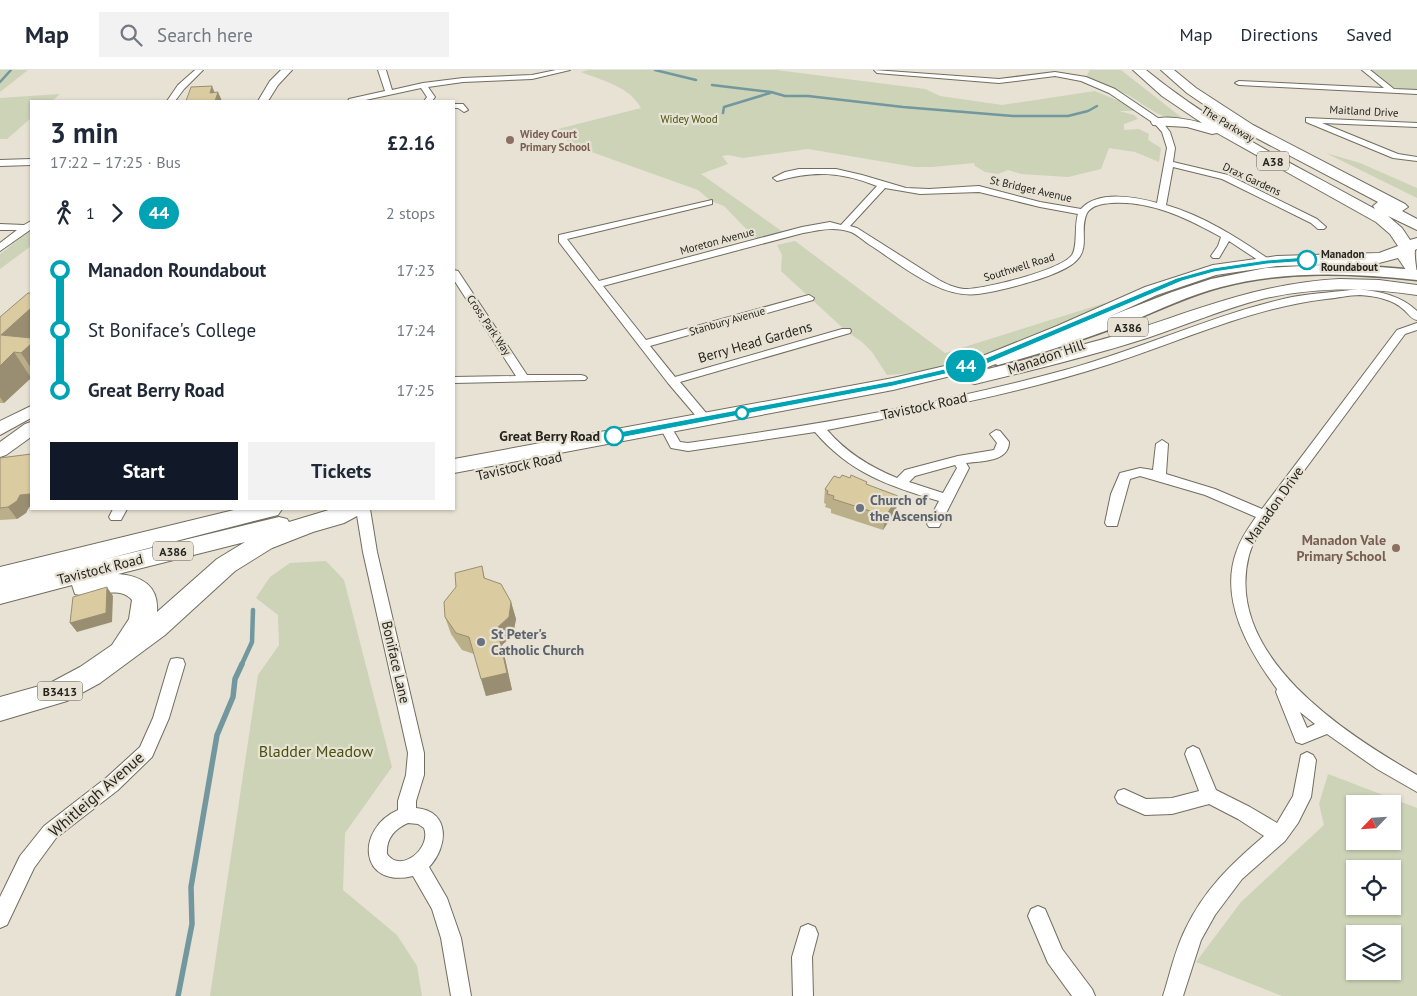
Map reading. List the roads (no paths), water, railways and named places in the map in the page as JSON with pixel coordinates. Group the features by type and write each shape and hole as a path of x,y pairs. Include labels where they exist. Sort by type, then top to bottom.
{"highway":[{"name":"A38","path":"1139,70 1166,93 1197,114 1269,158 1382,219 1410,246"},
{"name":"The Parkway","path":"1150,70 1177,92 1224,123 1417,225"},
{"name":"The Parkway","path":"1167,70 1217,107 1251,128 1417,215"},
{"name":"A38","path":"1183,70 1234,106 1282,135 1417,205"},
{"path":"1158,122 1188,123 1208,128 1269,158"},
{"path":"981,363 1180,280 1213,270 1267,262 1310,259 1370,259 1388,256 1410,246"},
{"path":"1410,246 1405,254 1417,274"},
{"path":"1019,368 1099,346 1215,308 1277,291 1301,287 1350,285 1388,286 1417,290"},
{"name":"Manadon Hill","path":"670,430 706,420 893,384 981,363"},
{"name":"Manadon Hill","path":"670,430 898,394 1019,368"},
{"name":"Tavistock Road","path":"455,466 670,430"},
{"name":"Tavistock Road","path":"455,481 670,430"},
{"path":"202,526 247,510"},
{"name":"Tavistock Road","path":"0,576 266,510"},
{"name":"Tavistock Road","path":"0,594 342,510"},
{"path":"114,659 183,606 226,566 264,542 336,517 349,510"},
{"path":"0,606 108,582 120,582 133,586 141,593 145,602 144,612 140,622 114,659"},
{"name":"B3413","path":"0,709 57,693 114,659"}],"main road":[{"path":"264,100 274,84 287,70"},
{"name":"Manadon Hill","path":"981,363 1076,336 1215,283 1270,272 1321,269 1417,274"},
{"name":"Manadon Hill","path":"1019,368 1216,292 1265,280 1307,275 1359,276 1417,281"},
{"path":"0,429 30,412"},
{"path":"0,438 30,417"},
{"path":"0,451 30,429"},
{"path":"0,462 22,457"}],"street":[{"path":"172,100 181,86 199,70"},
{"path":"382,70 389,92"},
{"path":"458,70 463,80"},
{"path":"356,100 423,85 463,80 532,77 566,70"},
{"path":"1072,70 1080,73 1078,78"},
{"path":"1366,70 1392,91"},
{"path":"881,72 999,81 1058,72 1078,78 1120,96 1158,122 1166,132 1170,148 1169,164 1161,207"},
{"path":"1239,83 1251,82 1417,92"},
{"path":"423,85 431,97 429,100"},
{"name":"Maitland Drive","path":"1412,161 1309,120 1417,125"},
{"path":"0,163 30,162"},
{"name":"Drax Gardens","path":"1169,164 1201,170 1225,178 1314,221 1321,227"},
{"name":"St Bridget Avenue","path":"777,178 797,172 828,172 857,176 894,189 930,192 977,188 1002,192 1035,203 1083,212"},
{"path":"844,227 865,202 883,185"},
{"path":"1083,212 1090,206 1110,200 1140,202 1161,207 1193,219 1226,236 1267,262"},
{"path":"706,420 672,381 562,240 562,237 710,202"},
{"name":"Southwell Road","path":"844,227 861,234 949,289 963,292 980,292 1071,263 1077,257 1083,212"},
{"name":"Moreton Avenue","path":"597,285 809,229 830,225 844,227"},
{"path":"0,227 29,226"},
{"path":"0,248 29,226"},
{"path":"1216,256 1223,246 1226,236"},
{"name":"Cross Park Way","path":"455,275 523,378"},
{"name":"Tavistock Road","path":"670,430 675,445 688,447 818,428 941,404 1023,385 1106,362 1247,312 1293,300 1360,292 1376,294 1398,300 1417,317"},
{"name":"Stanbury Avenue","path":"644,344 809,298"},
{"name":"Manadon Drive","path":"1417,326 1411,326 1401,332 1264,515 1248,538 1242,555 1240,572 1241,594 1246,622 1272,669 1288,690 1329,726 1384,765 1417,784"},
{"name":"Berry Head Gardens","path":"672,381 846,331"},
{"path":"455,380 581,378"},
{"path":"818,428 829,442 849,460 872,474 947,499"},
{"path":"900,484 910,473 958,460 990,456 998,453 1003,447 1003,442 996,434"},
{"path":"1159,476 1162,444"},
{"path":"934,524 963,468 958,460"},
{"path":"1112,523 1118,494 1125,476 1140,472 1210,492 1264,515"},
{"name":"Boniface Lane","path":"363,510 370,552 416,753 415,776 407,801 407,815"},
{"name":"Whitleigh Avenue","path":"0,918 27,862 50,832 112,784 146,752 161,718 177,664"},
{"path":"1288,690 1284,692 1302,737 1329,726"},
{"path":"1193,754 1210,796"},
{"path":"1173,996 1192,936 1208,908 1235,873 1279,835 1292,817 1302,797 1307,760"},
{"path":"1124,797 1146,807 1172,806 1210,796 1244,813 1279,835"},
{"path":"407,815 422,816 432,825 435,831 434,846 430,853 417,865 401,870 393,869 386,866 378,856 376,849 381,834 392,821 407,815"},
{"path":"417,865 440,905 451,938 461,996"},
{"path":"1038,916 1054,956 1085,996"},
{"path":"803,996 802,962 804,944 808,934"}],"waterway":[{"path":"0,82 11,70"},
{"path":"655,70 696,80"},
{"path":"712,85 771,92 785,96 808,96 903,107 1013,116 1068,116 1088,111 1097,106"},
{"path":"723,113 724,107 770,93"},
{"path":"241,666 252,642 253,610"},
{"path":"178,996 192,924 191,887 217,735 233,697 235,679 242,664"}],"place":[{"name":"Widey Court Primary School","path":"510,140"},
{"name":"Manadon Roundabout","path":"1307,260"},
{"name":"Great Berry Road","path":"614,436"},
{"name":"Church of the Ascension","path":"860,508"},
{"name":"Manadon Vale Primary School","path":"1396,548"},
{"name":"St Peter's Catholic Church","path":"481,642"}],"park label":[{"name":"Widey Wood","path":"689,119"},
{"name":"Bladder Meadow","path":"316,751"}]}
